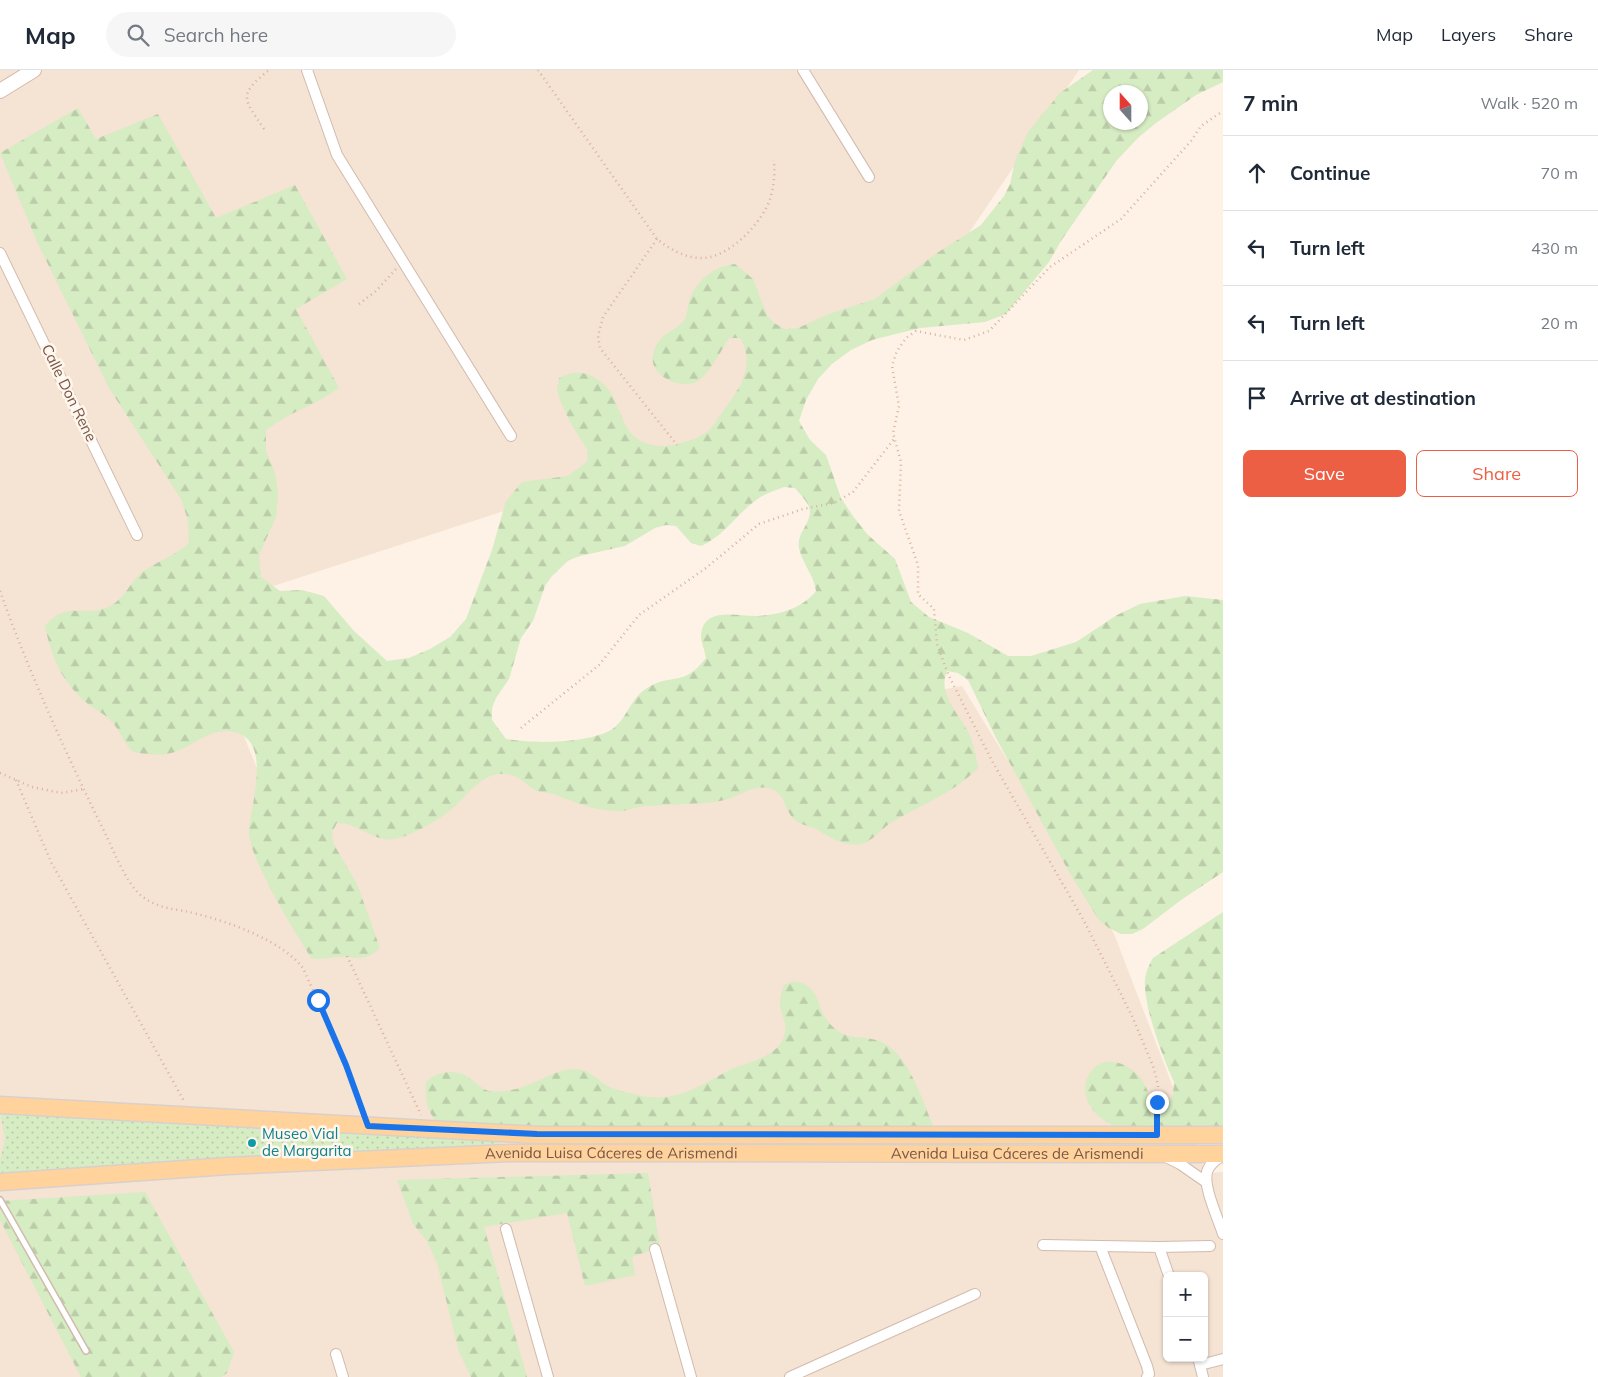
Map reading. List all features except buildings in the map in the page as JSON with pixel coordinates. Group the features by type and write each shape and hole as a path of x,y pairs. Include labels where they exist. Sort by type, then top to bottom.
{"main road":[{"name":"Avenida Luisa Cáceres de Arismendi","path":"0,1105 75,1107 428,1130 537,1134 1223,1135"},
{"name":"Avenida Luisa Cáceres de Arismendi","path":"0,1182 228,1166 446,1154 1223,1154"}],"street":[{"path":"0,91 34,70"},
{"path":"307,70 337,155 510,436"},
{"path":"803,70 869,177"},
{"name":"Calle Don Rene","path":"0,253 137,535"},
{"path":"1160,1154 1180,1164 1206,1182"},
{"path":"1223,1154 1212,1163 1207,1171 1206,1182 1223,1234"},
{"path":"506,1230 548,1377"},
{"path":"1043,1245 1210,1246"},
{"path":"1100,1246 1147,1366 1147,1377"},
{"path":"1159,1247 1168,1272"},
{"path":"655,1249 691,1377"},
{"path":"790,1377 975,1294"},
{"path":"336,1354 343,1377"},
{"path":"1208,1361 1223,1359"},
{"path":"1199,1362 1203,1377"}],"lane":[{"path":"0,1200 86,1351"}],"path":[{"path":"264,129 249,107 246,96 248,88 269,70"},
{"path":"538,70 657,239 671,250 700,258 719,254 736,244 759,220 770,200 775,179 774,160"},
{"path":"1157,1135 1158,1085 1153,1066 1132,1016 1084,921 992,761 948,674 937,644 934,609 918,594 918,565 899,511 901,462 892,433 899,406 892,366 897,350 906,338 916,331 964,340 989,331 1050,267 1120,219 1191,140 1200,126 1223,111"},
{"path":"657,239 603,317 598,336 600,348 676,445"},
{"path":"359,304 376,291 402,260"},
{"path":"521,728 599,665 639,615 706,568 759,524 803,509 834,504 853,492 894,439"},
{"path":"0,591 39,689 84,788 124,871 141,896 166,909 196,913 241,930 284,949 295,958 303,968 346,1065 368,1126"},
{"path":"0,773 32,787 61,793 84,788"},
{"path":"16,780 51,862 140,1018 192,1116"},
{"path":"347,956 428,1130"}],"shaded area":[{"path":"0,70 1079,70 962,243 719,441 193,612 263,783 509,773 962,686 1114,934 1206,1173 1223,1172 1223,1377 0,1377"}],"green space":[{"path":"1093,70 1223,70 1223,82 1196,95 1148,130 1148,85 1103,85 1103,130 1148,130 1117,160 1061,241 1049,262 1006,314 985,322 920,328 872,340 851,350 832,364 818,379 806,400 799,421 810,440 826,455 841,498 853,516 867,534 895,559 911,602 929,617 968,633 1008,656 1031,656 1076,642 1117,615 1140,604 1185,596 1223,600 1223,872 1181,900 1143,929 1132,934 1121,934 1099,920 1069,872 996,738 968,680 958,673 947,671 945,688 947,696 969,734 974,746 978,768 958,785 900,817 865,843 854,845 843,843 800,823 791,816 778,792 767,788 755,788 720,801 645,806 615,811 591,807 554,794 537,791 516,776 497,774 481,781 455,807 436,820 415,832 401,837 394,839 380,838 352,826 337,823 332,832 333,843 357,884 380,948 369,956 359,958 312,959 275,897 251,845 249,833 257,777 257,762 254,749 247,738 235,732 226,731 210,734 171,753 157,755 133,752 112,722 82,699 61,671 51,650 45,626 53,618 68,611 99,610 114,604 140,574 178,552 189,543 188,520 181,499 109,388 38,244 0,153 78,108 96,139 158,114 216,218 295,185 347,279 296,309 339,388 266,430 266,451 275,473 278,494 276,517 259,555 261,577 280,591 302,590 324,596 354,631 387,661 409,658 430,649 450,637 466,619 492,550 506,501 522,482 568,476 587,462 588,451 570,422 560,400 557,390 559,378 572,373 579,373 597,379 608,389 630,432 646,443 669,446 692,440 704,434 730,402 744,376 746,367 745,348 740,338 729,338 709,370 694,383 680,384 673,382 655,369 653,362 655,347 663,337 685,319 691,296 703,278 721,267 735,264 753,279 767,315 774,323 785,329 798,328 829,314 875,299 937,253 981,225 1004,196 1010,184 1015,161 1028,132 1060,93","holes":["784,487 795,488 805,500 810,512 800,537 799,548 815,585 816,591 811,597 790,610 774,614 758,616 723,615 715,616 708,620 703,626 701,636 706,658 698,667 684,676 656,683 647,688 637,697 619,723 606,733 578,740 546,742 506,739 492,720 492,708 496,698 509,679 521,638 533,621 545,586 552,576 569,560 625,546 655,528 666,525 676,526 691,543 701,546 716,537 758,499"]},
{"path":"1223,912 1223,1126 1119,1128 1100,1117 1089,1103 1085,1089 1088,1076 1096,1067 1107,1062 1122,1064 1138,1075 1156,1104 1168,1104 1173,1094 1174,1082 1159,1046 1150,1017 1145,991 1147,971 1153,958"},
{"path":"794,981 803,984 814,993 822,1012 837,1030 852,1037 876,1040 887,1045 897,1054 913,1078 935,1130 441,1126 430,1112 426,1095 426,1082 436,1075 447,1072 459,1073 489,1091 502,1091 526,1086 557,1072 577,1069 589,1073 610,1087 642,1096 665,1097 685,1092 732,1069 768,1055 776,1049 785,1033 785,1024 780,1007 782,991 784,985"},
{"name":"Museo Vial de Margarita","path":"0,1113 500,1141 500,1145 0,1173 0,1161 5,1139"},
{"path":"648,1173 660,1247 632,1257 635,1275 585,1286 567,1213 484,1227 527,1377 471,1377 459,1352 437,1263 427,1241 413,1224 397,1180"},
{"path":"145,1192 234,1352 227,1373 221,1377 81,1377 0,1220 0,1201"}],"place":[{"name":"Museo Vial de Margarita","path":"252,1143"}],"route":[{"path":"318,1000 346,1065 368,1126 537,1134 1157,1135 1157,1102"}]}
